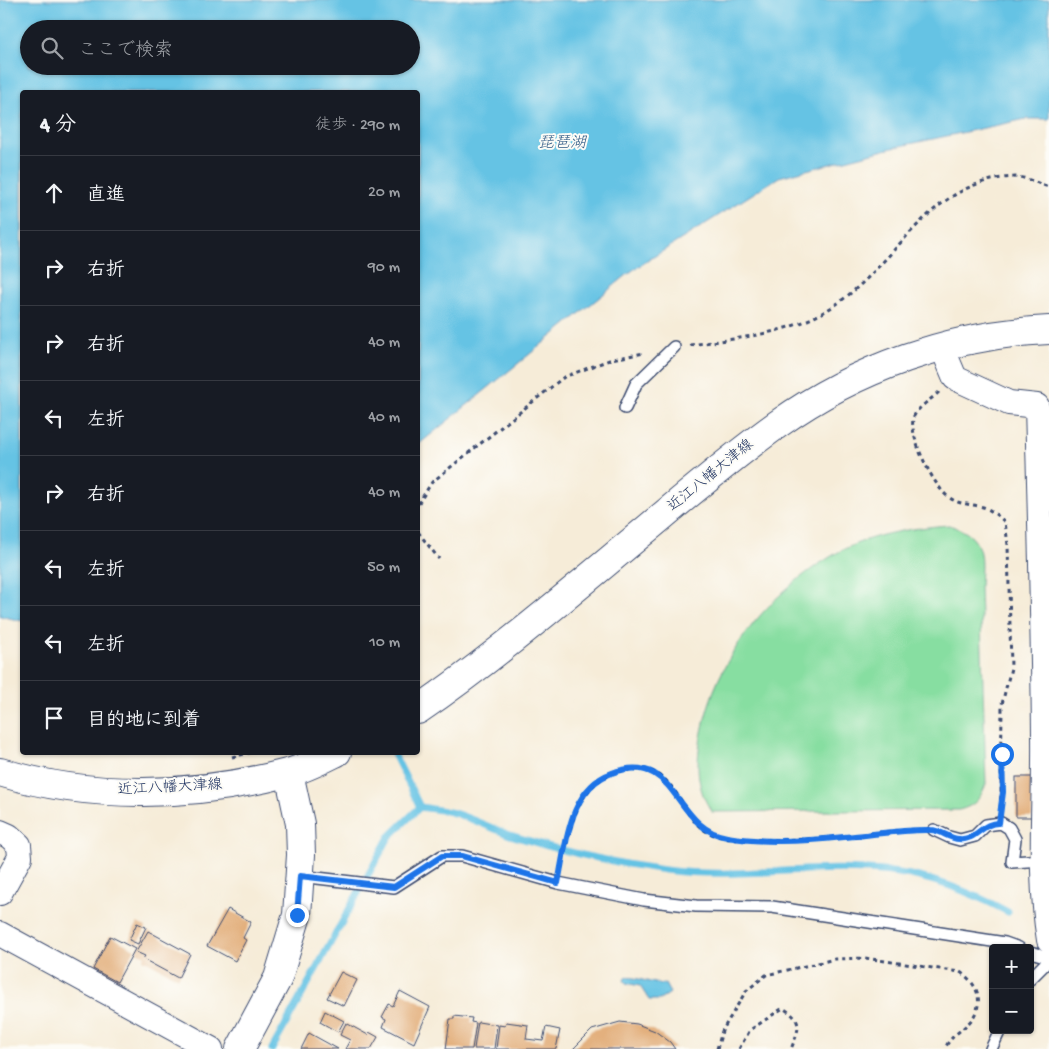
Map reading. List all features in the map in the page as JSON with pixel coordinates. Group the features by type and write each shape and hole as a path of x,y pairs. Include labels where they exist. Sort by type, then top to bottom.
{"main road":[{"name":"近江八幡大津線","path":"420,709 490,659 702,483 779,423 850,380 885,365 942,347 997,336 1049,330"},
{"name":"近江八幡大津線","path":"0,772 56,785 132,792 225,786 289,773 330,755"},
{"path":"240,1049 278,978 290,944 297,915 300,876 300,824 289,773"}],"street":[{"path":"942,347 955,378 1008,403 1037,406 1047,737 1043,860 1049,940"},
{"path":"0,832 9,836 19,845 20,857 0,893"},
{"path":"0,934 211,1049"}],"lane":[{"path":"625,408 636,384 674,347"},
{"path":"934,830 960,840 975,836 986,825 999,823 1009,828 1015,839 1012,862 1043,860"},
{"path":"300,876 394,887 442,856 462,856 558,883 644,900 696,906 772,907 1010,944"},
{"path":"1034,953 1049,959 1034,975"},
{"path":"991,1049 998,1034"}],"path":[{"path":"420,501 432,482 564,377 612,359 674,347 761,335 801,322 835,306 860,284 942,201 979,183 1018,177 1049,186"},
{"path":"955,378 914,415 913,421 917,443 939,489 948,498 960,504 985,508 1005,522 1008,545 1011,668 1002,704 1003,792 999,823"},
{"path":"420,535 439,559"},
{"path":"229,758 241,755"},
{"path":"558,883 568,834 581,797 594,783 611,773 627,770 652,771 664,779 693,820 717,836 762,839 830,838 889,831 934,830"},
{"path":"718,1049 722,1031 746,991 766,975 835,959 865,958 889,960 960,972 972,979 978,992 978,1006 971,1020 948,1041 945,1049"},
{"path":"739,1049 750,1030 783,1008 794,1015 798,1022 798,1032 791,1049"}],"green space":[{"path":"949,525 960,529 975,540 981,564 986,784 979,798 973,804 959,810 712,812 702,793 698,774 702,732 709,705 719,679 747,631 785,590 844,549 888,534 918,528"}],"water":[{"name":"琵琶湖","path":"0,0 1049,0 1049,119 1026,119 900,146 779,177 633,270 420,443 420,90 20,90 20,621 0,616"},
{"path":"626,977 665,984 670,993 660,1000 649,1000 640,986 626,983 624,980"}],"building":[{"path":"1016,777 1032,777 1032,817 1016,817"},
{"path":"228,909 251,922 243,938 246,940 235,961 207,946"},
{"path":"137,923 146,927 138,944 129,940"},
{"path":"148,931 190,954 178,978 143,959 145,956 136,952"},
{"path":"110,936 135,949 117,982 93,969"},
{"path":"341,972 357,980 344,1006 327,998"},
{"path":"400,991 430,1007 414,1043 383,1027 386,1019 382,1017 389,1004 393,1006"},
{"path":"325,1011 344,1021 338,1032 320,1022"},
{"path":"454,1016 472,1018 471,1022 476,1023 472,1049 446,1049 450,1019 454,1019"},
{"path":"478,1022 497,1025 494,1049 474,1049"},
{"path":"506,1022 528,1025 526,1039 543,1041 546,1027 560,1030 556,1049 496,1049 499,1025 505,1026"},
{"path":"620,1022 637,1024 655,1031 670,1042 675,1049 573,1049 592,1030"},
{"path":"346,1023 368,1035 369,1032 378,1037 371,1049 345,1049 350,1040 340,1035"},
{"path":"309,1033 338,1049 301,1049"}],"waterway":[{"path":"394,755 420,807"},
{"path":"420,807 454,813 510,835 586,856 625,864 693,873 750,873 835,869 907,874 951,886 1008,912"},
{"path":"272,1049 389,837 420,807"}],"route":[{"path":"297,915 300,876 394,887 442,856 462,856 558,883 568,834 581,797 594,783 611,773 627,770 640,769 652,771 664,779 693,820 705,830 717,836 762,839 830,838 889,831 934,830 960,840 975,836 986,825 999,823 1003,792 1002,754"}]}
